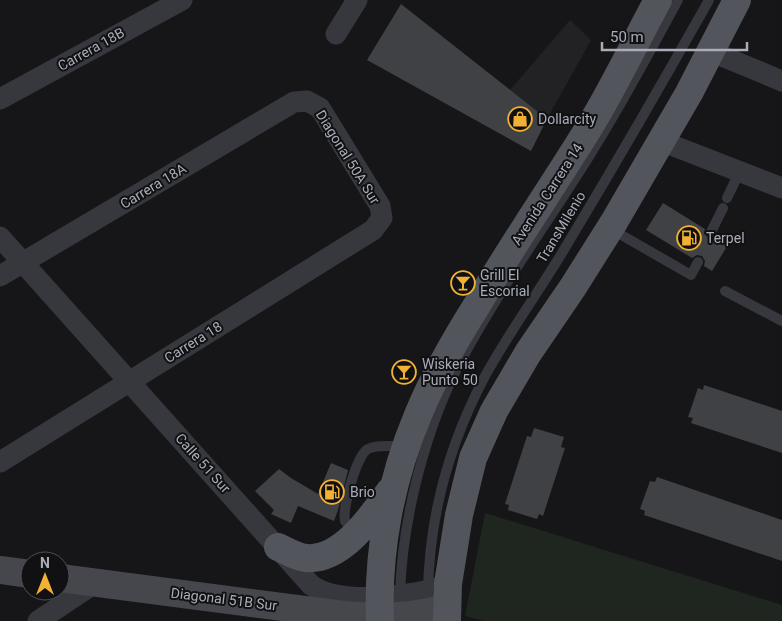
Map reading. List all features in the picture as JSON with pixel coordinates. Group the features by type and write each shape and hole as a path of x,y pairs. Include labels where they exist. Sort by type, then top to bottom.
{"main road":[{"name":"Avenida Carrera 14","path":"390,612 383,545 394,485 418,415 461,331 612,89 658,0"},
{"path":"710,52 730,0"},
{"path":"437,606 452,553 466,484 483,434 494,411 517,370 610,228 689,93 737,0"},
{"path":"278,547 299,557 313,558 341,547 357,533 394,485"}],"street":[{"name":"Carrera 18B","path":"0,99 182,0"},
{"path":"336,34 357,0"},
{"path":"710,52 782,81"},
{"name":"Diagonal 50A Sur","path":"307,101 320,108 380,206 382,218"},
{"name":"Carrera 18A","path":"0,276 294,102 307,101"},
{"path":"661,141 782,188"},
{"name":"Carrera 18","path":"0,462 373,230 382,218"},
{"name":"Calle 51 Sur","path":"0,237 311,585 321,591 334,595 356,597 390,612"},
{"path":"0,570 20,573"},
{"name":"Diagonal 51B Sur","path":"70,579 338,618 437,606"},
{"path":"38,621 95,582"}],"lane":[{"name":"TransMilenio","path":"390,612 409,515 427,446 449,387 463,357 501,293 629,90 678,0"},
{"name":"TransMilenio","path":"437,606 428,576 437,506 445,472 469,409 515,326 567,246 631,138 709,0"},
{"path":"727,198 740,171"},
{"path":"711,232 723,208"},
{"path":"610,228 691,274 698,262"},
{"path":"726,292 782,321"},
{"path":"357,533 344,521 344,509 354,473 364,452 376,447 407,446"}],"shaded area":[{"path":"570,20 591,40 547,119 510,90"},
{"path":"485,513 782,605 782,621 484,621 465,616"}],"building":[{"path":"401,4 547,119 531,151 367,60"},
{"name":"Terpel","path":"663,203 705,229 704,233 708,238 712,239 717,236 729,243 712,271 704,266 705,261 702,256 697,255 692,258 646,230"},
{"path":"704,385 782,411 782,453 691,423 693,418 688,417 698,388 703,390"},
{"path":"534,428 564,437 561,447 565,448 543,516 539,514 537,519 508,510 509,505 505,504 527,436 531,437"},
{"path":"331,463 348,470 334,521 298,506 291,523 271,514 274,510 255,491 279,469 318,494"},
{"path":"657,477 782,520 782,561 644,515 645,511 640,509 650,481 655,482"}],"place":[{"name":"Dollarcity","path":"520,119"},
{"name":"Terpel","path":"689,238"},
{"name":"Grill El Escorial","path":"463,283"},
{"name":"Wiskeria Punto 50","path":"404,372"},
{"name":"Brio","path":"332,492"}]}
